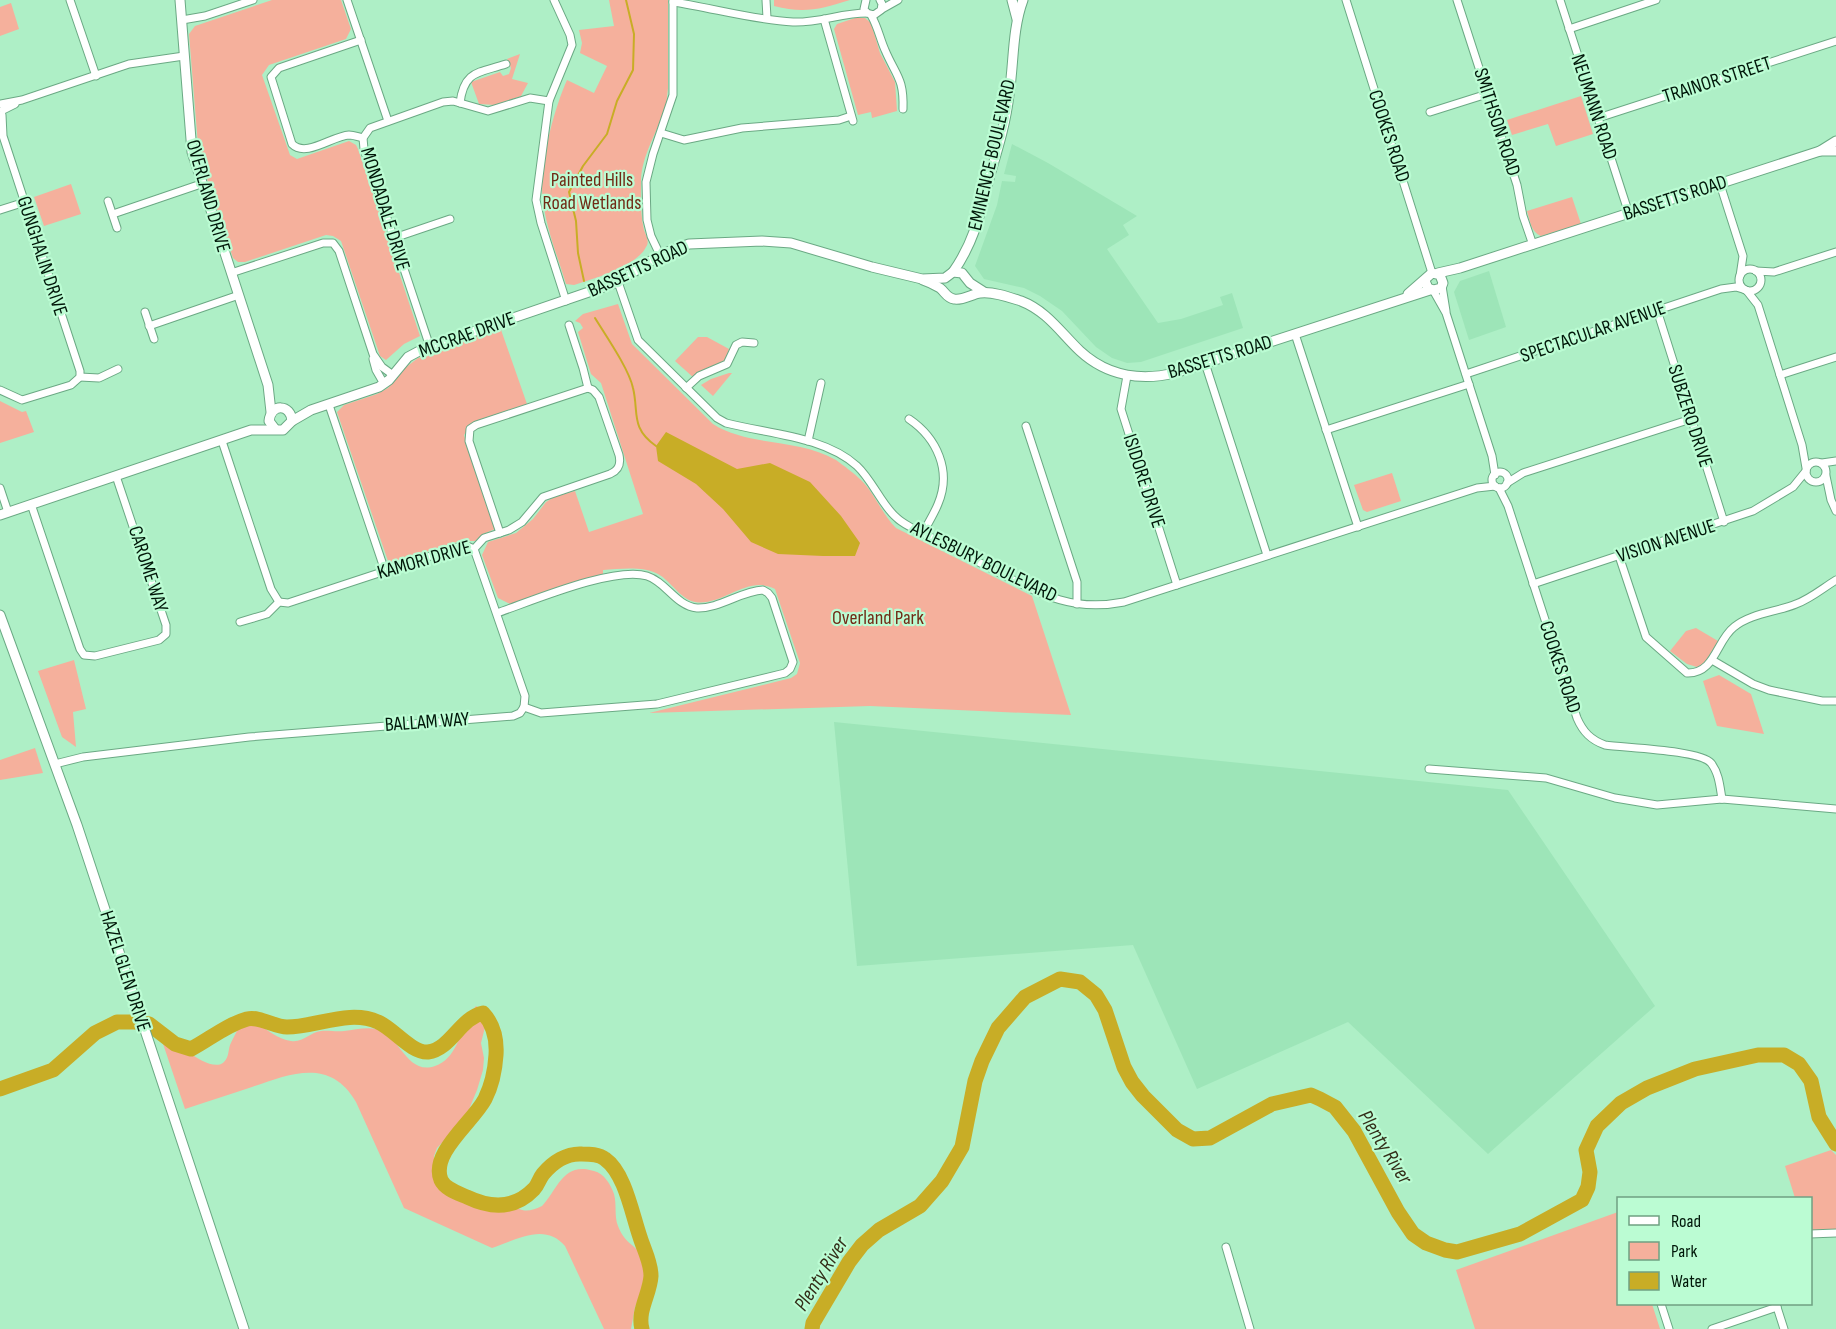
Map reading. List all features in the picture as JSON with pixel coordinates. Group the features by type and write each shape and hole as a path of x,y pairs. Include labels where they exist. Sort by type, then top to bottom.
{"street":[{"path":"70,0 96,76"},
{"name":"OVERLAND DRIVE","path":"180,0 190,136 201,184 268,385 271,413"},
{"path":"182,20 205,16 253,0"},
{"path":"347,0 388,121"},
{"path":"554,0 570,35 572,45 549,101 536,200 566,301"},
{"path":"766,0 767,18"},
{"path":"880,0 881,36 884,48 900,77 903,109"},
{"path":"660,255 648,227 646,183 652,154 673,95 673,1 792,22 824,19 848,13 876,15 898,0"},
{"name":"EMINENCE BOULEVARD","path":"1012,0 1017,19"},
{"name":"EMINENCE BOULEVARD","path":"949,275 966,254 976,227 1006,115 1017,19 1023,0"},
{"name":"COOKES ROAD","path":"1346,0 1432,281 1446,314 1466,374 1577,718 1585,732 1597,742 1605,745 1685,753 1705,758 1715,769 1722,799"},
{"name":"SMITHSON ROAD","path":"1457,0 1517,185 1523,216 1533,245"},
{"name":"NEUMANN ROAD","path":"1560,0 1629,214"},
{"path":"1569,29 1656,0"},
{"path":"848,13 864,2 881,36"},
{"path":"661,133 684,140 742,128 852,119 824,19"},
{"path":"361,40 279,68 271,77 294,146 306,149 349,135 363,138"},
{"name":"TRAINOR STREET","path":"1598,118 1836,41"},
{"path":"1,110 22,100 138,62 184,57"},
{"path":"460,103 464,84 468,78 506,63"},
{"path":"1430,112 1487,94"},
{"name":"MONDADALE DRIVE","path":"430,346 364,149 363,138 370,128 443,102 453,101 488,111 530,98 549,101"},
{"name":"GUNGHALIN DRIVE","path":"1,110 1,134 80,371 80,377"},
{"name":"BASSETTS ROAD","path":"566,301 618,282 660,255 689,244 778,242 807,246 872,267 922,279 943,290 954,300 984,292 1008,297 1032,306 1052,321 1088,358 1107,369 1127,376 1164,375 1404,297 1460,268 1820,151 1836,141"},
{"name":"BASSETTS ROAD","path":"1820,151 1836,151"},
{"path":"113,214 201,184"},
{"path":"1720,184 1743,256 1761,276 1758,305"},
{"path":"108,201 117,228"},
{"path":"0,210 25,202"},
{"path":"393,238 450,219"},
{"path":"231,273 314,245 333,243 339,250 373,354 376,370 384,384"},
{"path":"1740,277 1745,270 1774,272 1836,252"},
{"name":"EMINENCE BOULEVARD","path":"966,254 968,279"},
{"path":"1743,256 1740,284 1758,305 1802,445 1808,478 1815,482 1831,500"},
{"name":"BASSETTS ROAD","path":"1443,284 1460,268"},
{"path":"1747,290 1753,291 1774,272"},
{"path":"943,290 949,275"},
{"name":"BASSETTS ROAD","path":"922,279 949,275 968,279 984,292"},
{"path":"1432,281 1442,277 1443,284"},
{"name":"SPECTACULAR AVENUE","path":"1721,289 1740,277"},
{"path":"965,297 970,290 968,279"},
{"name":"AYLESBURY BOULEVARD","path":"618,282 638,340 717,418 726,423 808,441 832,449 854,464 872,483 896,517 1037,593 1077,604 1097,606 1124,602 1499,482 1504,474 1523,473"},
{"name":"COOKES ROAD","path":"1443,284 1446,314"},
{"name":"SPECTACULAR AVENUE","path":"1466,374 1721,289 1736,287 1747,290"},
{"path":"149,326 239,295"},
{"name":"MCCRAE DRIVE","path":"292,421 311,410 384,384 408,357 430,346 566,301"},
{"name":"SUBZERO DRIVE","path":"1657,310 1724,522"},
{"path":"145,312 154,339"},
{"name":"KAMORI DRIVE","path":"240,622 267,614 279,602 288,603 458,547 467,546 474,549 484,538 522,522 543,497 610,474 619,466 619,455 599,397 588,388 569,325"},
{"path":"1295,334 1358,527"},
{"path":"686,388 699,376 727,364 736,345 742,342 754,343"},
{"path":"373,354 382,367 393,375"},
{"path":"1780,375 1836,357"},
{"path":"1205,363 1268,555"},
{"path":"0,390 22,400 71,385 80,377 99,378 118,369"},
{"name":"ISIDORE DRIVE","path":"1127,376 1121,409 1178,585"},
{"path":"808,441 821,383"},
{"path":"1326,430 1469,384"},
{"name":"OVERLAND DRIVE","path":"268,385 286,409"},
{"path":"500,533 469,441 470,429 519,410 588,388"},
{"path":"329,405 385,571"},
{"path":"0,488 4,513 251,430 284,430 292,421 291,415 286,409 278,408 251,430"},
{"name":"MCCRAE DRIVE","path":"286,409 311,410"},
{"path":"271,413 269,421 275,429"},
{"path":"909,419 930,438 939,453 943,469 941,496 923,533"},
{"path":"1499,482 1691,419"},
{"path":"1026,426 1077,582 1077,604"},
{"path":"222,441 271,589 279,602"},
{"path":"1802,445 1826,467 1831,500 1836,511"},
{"name":"COOKES ROAD","path":"1492,456 1504,474"},
{"path":"1806,469 1810,463 1836,463"},
{"path":"1815,482 1822,480 1836,463"},
{"name":"VISION AVENUE","path":"1793,487 1806,469"},
{"name":"CAROME WAY","path":"32,504 80,649 84,655 95,656 159,640 166,634 166,625 116,476"},
{"name":"VISION AVENUE","path":"1533,584 1724,522 1762,507 1793,487 1815,482"},
{"path":"474,549 525,696 524,707 541,713 657,704 781,674 790,669 793,662 772,598 763,590 696,608 685,604 660,582 647,576 612,576 497,613"},
{"path":"1619,556 1643,632 1649,641 1683,671 1692,673 1707,666 1728,633 1737,624 1797,604 1836,580"},
{"name":"HAZEL GLEN DRIVE","path":"0,615 55,764 244,1329"},
{"path":"1712,660 1761,688 1822,701 1836,701"},
{"name":"BALLAM WAY","path":"55,764 83,757 249,737 513,716 520,713 524,707"},
{"path":"1429,769 1546,778 1638,803 1657,805 1722,799 1836,809"},
{"path":"1812,1234 1836,1233"},
{"path":"1226,1246 1250,1329"},
{"path":"1661,1305 1670,1329"},
{"path":"1712,1329 1777,1305 1785,1329"}],"shaded area":[{"path":"1012,144 1137,216 1123,225 1129,235 1107,249 1158,323 1181,319 1223,305 1220,297 1232,293 1243,328 1141,362 1127,363 1112,358 1096,347 1062,311 1040,296 1024,288 984,279 975,266 997,205 1002,181 1015,182 1016,176 1004,174"},
{"path":"1489,271 1506,327 1469,340 1454,292 1460,281"},
{"path":"834,722 1508,790 1655,1006 1488,1154 1348,1022 1197,1089 1133,945 857,966"}],"green space":[{"path":"272,0 341,0 351,29 346,39 269,65 262,75 290,155 297,159 349,141 358,149 420,336 404,344 386,360 380,356 341,241 326,235 245,262 238,262 233,258 204,170 198,145 189,34 195,26"},
{"name":"Painted Hills Road Wetlands","path":"609,0 668,0 667,99 644,162 641,180 642,218 648,243 641,254 624,266 574,285 566,284 549,232 545,211 542,187 545,156 552,122 567,80 594,93 607,66 580,53 582,43 579,30 614,26"},
{"path":"774,0 850,0 821,8 794,10 774,6"},
{"path":"11,3 19,29 0,36 0,7"},
{"path":"855,18 865,18 871,23 880,53 895,82 897,111 872,118 871,112 858,115 834,29 837,24"},
{"path":"520,54 512,79 528,83 521,96 495,105 479,104 471,82 500,72 503,76 509,74 511,68 507,59"},
{"path":"1581,96 1593,134 1556,146 1548,124 1512,135 1507,120"},
{"path":"71,184 81,214 44,226 34,197"},
{"path":"1572,197 1581,224 1541,236 1535,232 1527,211"},
{"name":"Overland Park","path":"618,304 632,344 713,424 742,436 806,448 836,460 866,486 896,528 1032,596 1071,715 870,706 649,713 791,678 797,674 800,663 775,589 765,585 755,585 715,600 695,602 680,594 652,571 624,569 603,570 603,574 510,604 498,598 482,555 488,542 516,533 533,519 546,502 554,497 575,491 589,532 643,514 601,383 591,374 578,332 583,328 575,321 583,314"},
{"path":"500,327 527,404 474,422 464,435 495,529 483,534 475,541 460,541 389,564 337,412 344,405 388,388 405,368 418,358"},
{"path":"698,337 707,337 729,349 725,362 694,378 675,361"},
{"path":"732,373 713,396 701,385 711,379"},
{"path":"0,401 22,412 26,411 34,432 0,443"},
{"path":"1392,473 1401,501 1367,512 1363,510 1354,485"},
{"path":"1696,628 1718,641 1704,664 1697,667 1687,664 1670,651 1686,631"},
{"path":"74,660 86,709 73,712 76,747 62,737 38,671"},
{"path":"1719,675 1751,694 1764,734 1717,726 1703,681"},
{"path":"35,748 43,773 0,780 0,760"},
{"path":"476,1006 488,1015 481,1043 484,1058 483,1070 465,1119 437,1148 434,1156 434,1170 439,1187 458,1197 486,1205 509,1202 521,1210 532,1210 542,1206 568,1173 584,1169 601,1174 609,1183 614,1194 616,1218 620,1231 641,1254 648,1276 635,1307 631,1329 604,1329 565,1246 557,1239 549,1235 530,1235 492,1248 404,1208 356,1102 346,1088 334,1079 322,1074 295,1074 185,1109 157,1026 165,1027 174,1040 201,1060 218,1065 227,1058 230,1045 241,1024 255,1021 277,1036 295,1041 321,1031 376,1029 391,1038 410,1060 425,1067 444,1062 450,1055 466,1021"},
{"path":"1831,1150 1836,1155 1836,1230 1812,1230 1812,1197 1795,1197 1785,1166"},
{"path":"1617,1212 1617,1305 1652,1305 1660,1329 1475,1329 1456,1270"}],"water":[{"path":"666,432 737,469 770,463 810,482 841,516 860,543 855,556 778,554 751,542 723,509 696,484 658,461 656,446"}],"waterway":[{"path":"584,281 578,253 576,221 569,192 583,166 607,134 617,101 633,70 634,34 626,0"},
{"path":"595,318 631,380 637,419 642,433 656,446"},
{"name":"Plenty River","path":"812,1329 813,1323 849,1262 862,1245 879,1230 920,1206 942,1181 962,1147 975,1081 998,1028 1025,997 1060,979 1080,982 1096,995 1105,1010 1124,1067 1132,1082 1177,1130 1193,1139 1210,1138 1272,1104 1311,1095 1320,1099 1335,1107 1354,1131 1398,1212 1413,1234 1426,1243 1445,1250 1457,1252 1520,1234 1582,1200 1588,1187 1590,1172 1586,1150 1597,1126 1621,1103 1647,1088 1695,1069 1758,1055 1784,1055 1799,1064 1811,1081 1819,1117 1836,1144"},
{"name":"Plenty River","path":"0,1089 53,1070 95,1033 117,1022 149,1024 175,1044 191,1049 225,1028 252,1018 287,1027 344,1018 367,1018 384,1025 415,1049 428,1052 436,1050 468,1021 483,1013 490,1022 496,1043 493,1078 485,1099 447,1149 439,1170 441,1180 449,1188 476,1201 493,1205 510,1204 526,1196 556,1162 576,1154 603,1157 612,1165 623,1184 650,1266 650,1283 641,1316 642,1329"}]}
